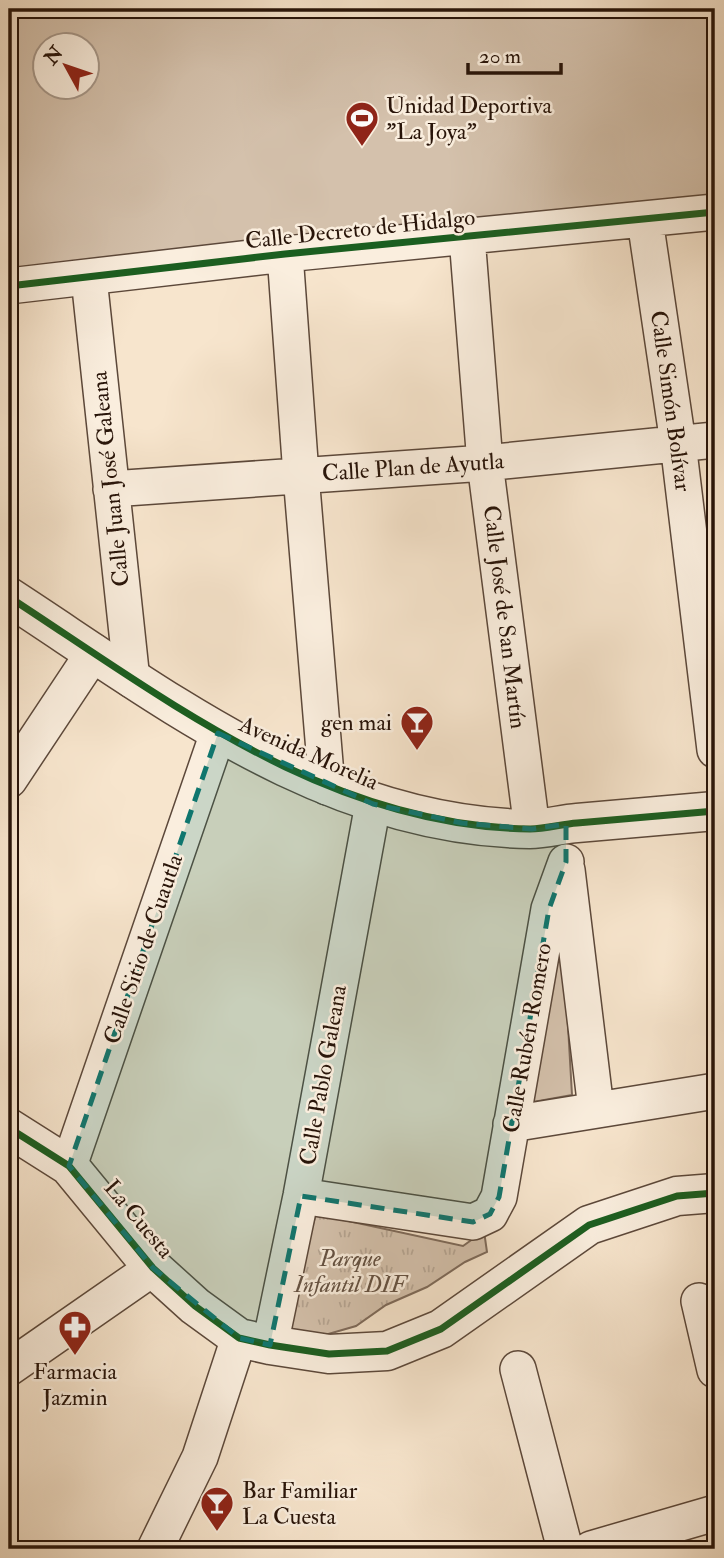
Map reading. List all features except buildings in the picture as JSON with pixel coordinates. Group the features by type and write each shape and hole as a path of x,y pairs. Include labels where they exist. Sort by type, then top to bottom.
{"street":[{"name":"Calle Decreto de Hidalgo","path":"9,286 285,254 715,212"},
{"name":"Calle Simón Bolívar","path":"645,219 678,443 715,750"},
{"name":"Calle José de San Martín","path":"467,237 485,463 549,826 566,862 596,1109"},
{"path":"285,254 327,787"},
{"name":"Calle Juan José Galeana","path":"89,278 132,680"},
{"name":"Calle Plan de Ayutla","path":"111,489 485,463 715,440"},
{"name":"Avenida Morelia","path":"9,597 132,680 218,733 327,787 373,804 463,823 549,826 715,811"},
{"path":"9,780 94,652"},
{"name":"Calle Sitio de Cuautla","path":"69,1166 218,733"},
{"name":"Calle Pablo Galeana","path":"155,1549 255,1342 301,1196 373,804"},
{"name":"Calle Rubén Romero","path":"301,1196 473,1222 489,1214 499,1197 549,909 566,862"},
{"path":"511,1124 715,1091"},
{"name":"La Cuesta","path":"9,1128 69,1166 153,1268 195,1306 255,1342"},
{"path":"255,1342 329,1354 387,1351 441,1329 589,1225 677,1196 715,1193"},
{"path":"9,1368 153,1268"},
{"path":"699,1301 715,1370"},
{"path":"518,1370 565,1549"},
{"path":"591,1549 715,1513"}],"highlighted area":[{"path":"218,733 373,804 462,823 532,829 566,824 566,862 549,909 499,1197 490,1214 473,1222 301,1196 270,1345 239,1338 153,1268 69,1166"}],"green space":[{"name":"Unidad Deportiva \"La Joya\"","path":"9,9 715,9 715,209 9,279"},
{"path":"560,887 572,1095 522,1104"},
{"name":"Parque Infantil DIF","path":"316,1214 463,1246 484,1231 487,1252 465,1262 427,1287 386,1305 356,1326 318,1337 282,1331"}],"cycle path":[{"path":"9,286 285,254 715,212"},
{"path":"9,597 191,716 254,751 319,782 386,806 456,822 530,829 715,811"},
{"path":"9,1128 69,1166 153,1268 195,1306 239,1338 329,1354 387,1351 441,1329 589,1225 677,1196 715,1193"}],"place":[{"name":"Unidad Deportiva \"La Joya\"","path":"362,148"},
{"name":"gen mai","path":"417,752"},
{"name":"Farmacia Jazmin","path":"75,1357"},
{"name":"Bar Familiar La Cuesta","path":"217,1533"}]}
